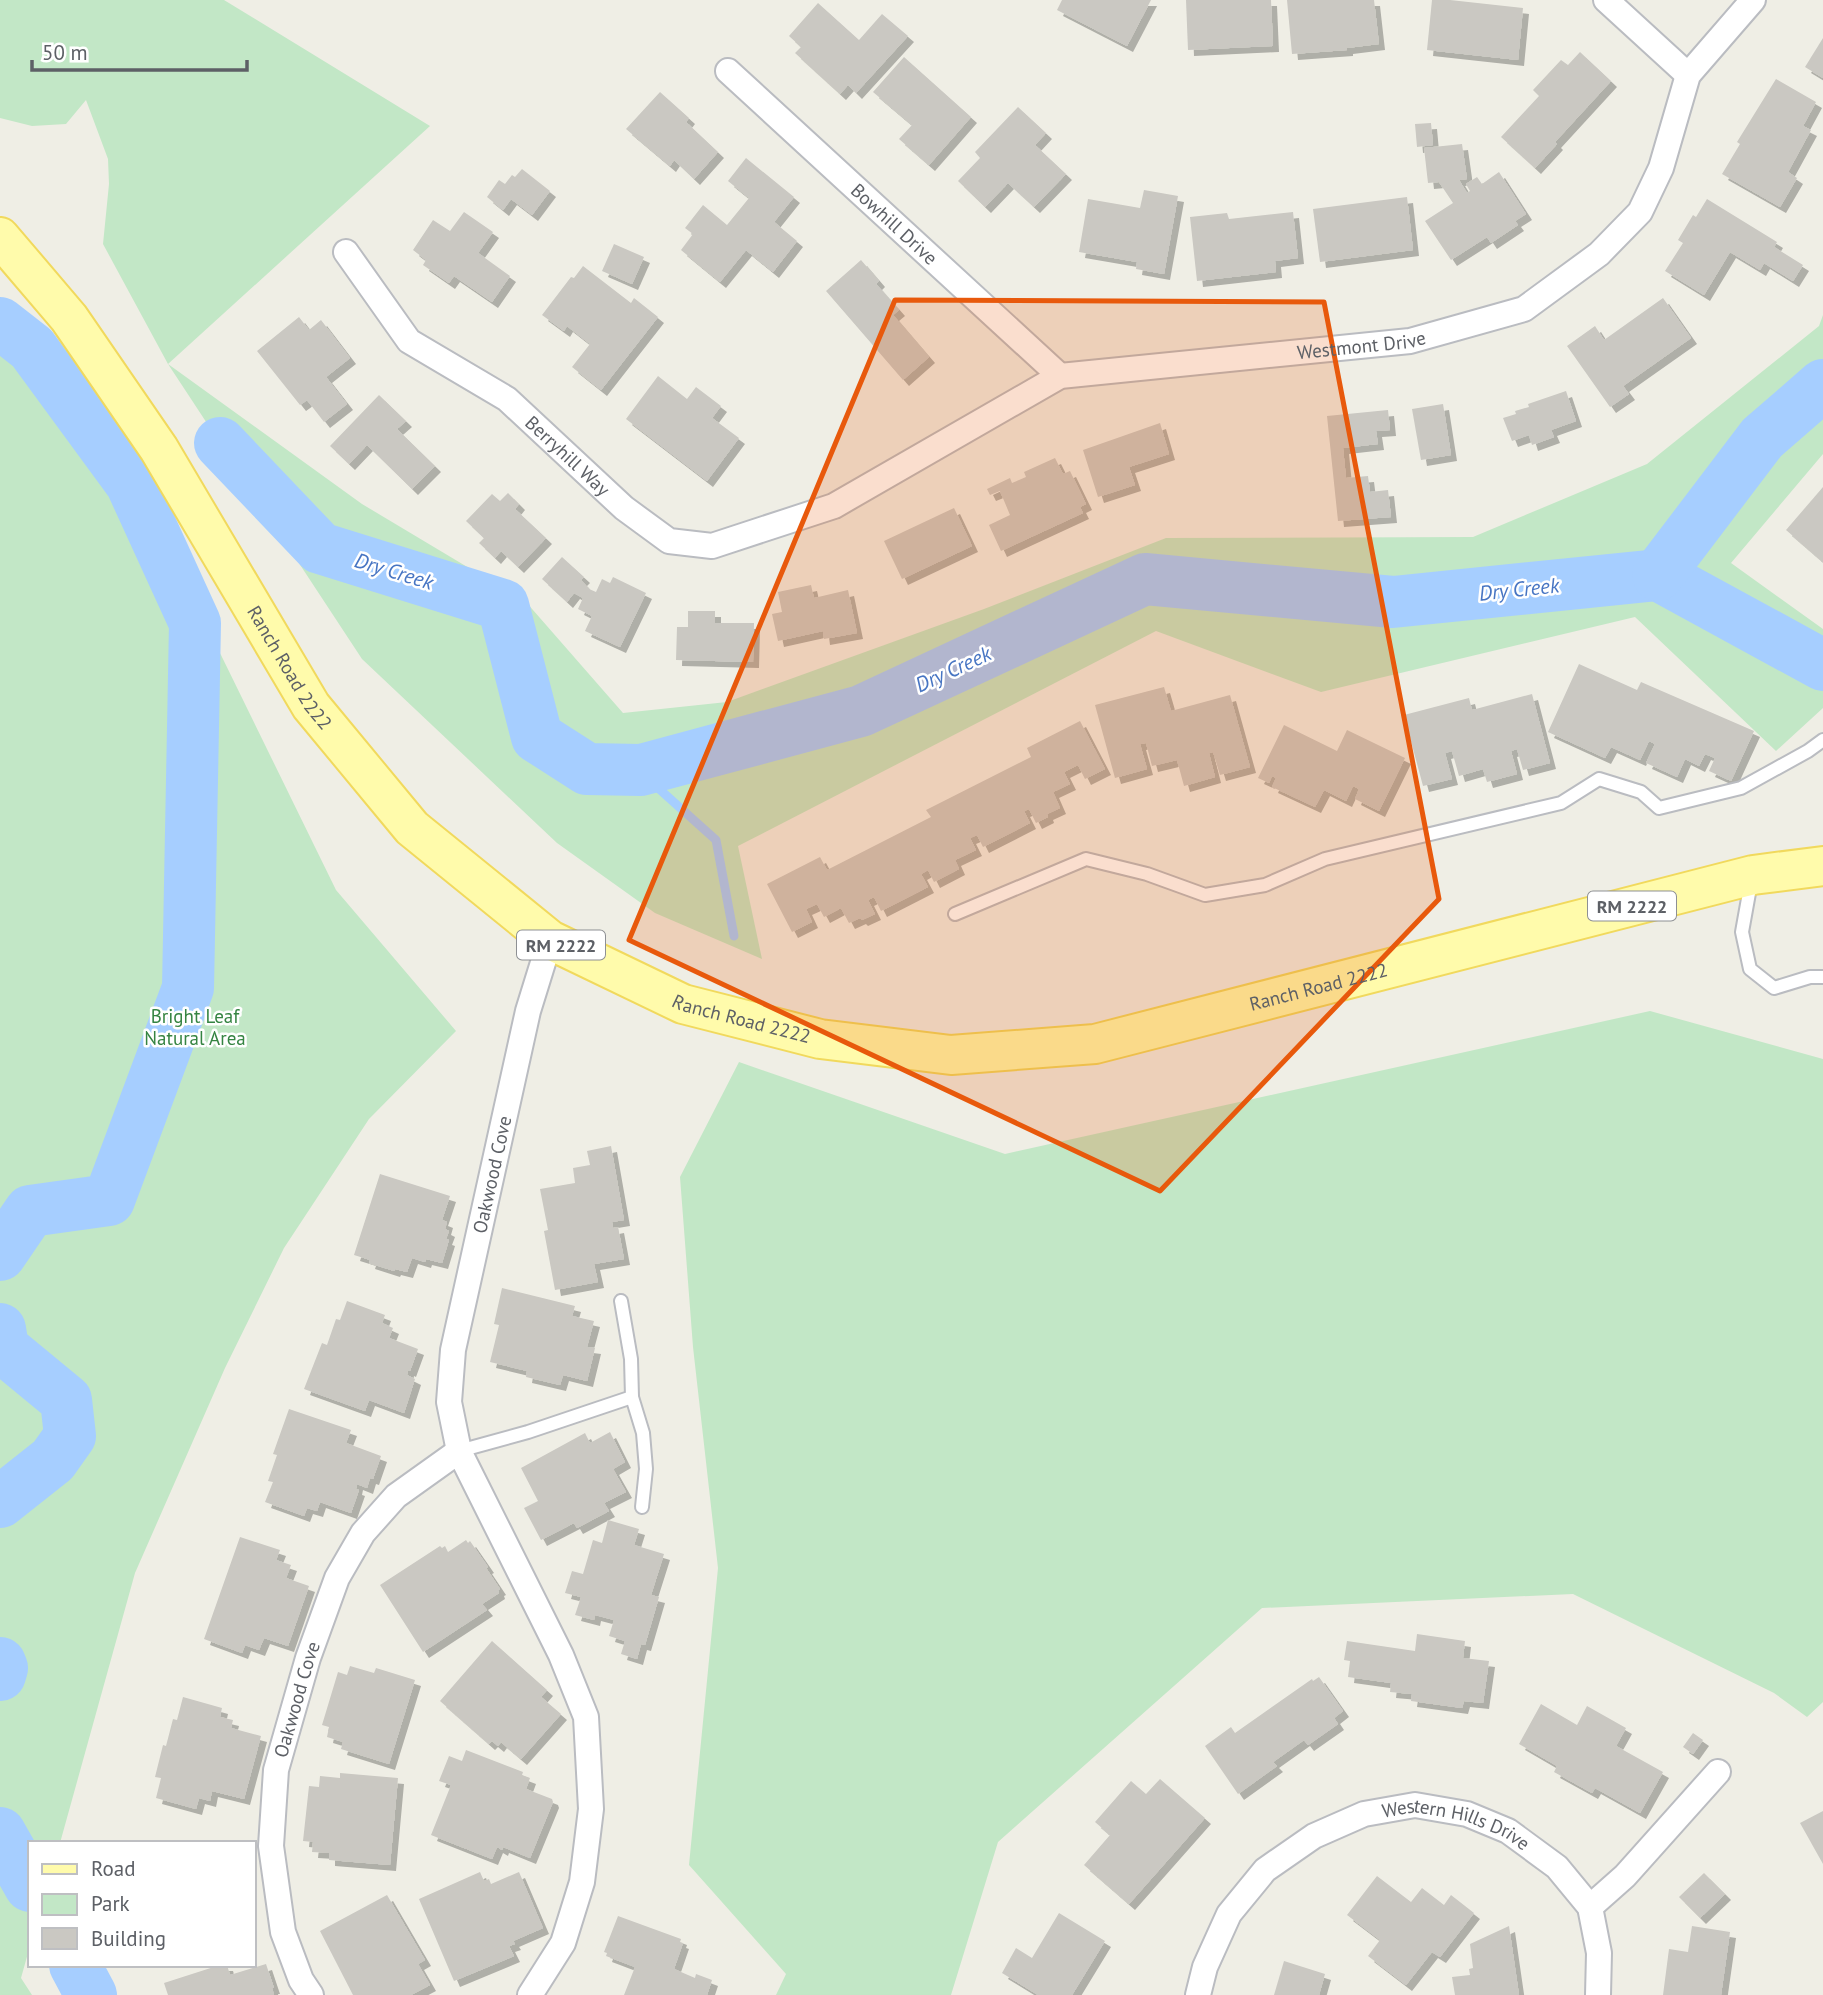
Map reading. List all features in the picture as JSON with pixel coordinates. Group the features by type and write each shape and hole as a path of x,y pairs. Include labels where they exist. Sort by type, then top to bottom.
{"main road":[{"name":"Ranch Road 2222","path":"0,237 68,318 159,449 311,706 412,828 550,940 683,1004 820,1039 951,1055 1095,1045 1753,875 1823,866"}],"street":[{"path":"1606,0 1688,75"},
{"name":"Westmont Drive","path":"834,506 1060,376 1410,341 1524,309 1599,254 1640,212 1661,168 1688,75 1753,0"},
{"name":"Bowhill Drive","path":"728,71 1060,376"},
{"name":"Berryhill Way","path":"346,253 409,341 507,399 624,508 668,541 712,546 834,506"},
{"name":"Oakwood Cove","path":"530,1995 563,1943 582,1882 591,1809 586,1717 561,1655 459,1451 449,1402 453,1350 528,1011 550,940"},
{"name":"Oakwood Cove","path":"312,1995 301,1980 283,1931 271,1846 276,1770 308,1658 337,1578 363,1533 396,1496 459,1451"},
{"path":"1598,1995 1599,1953 1590,1907 1625,1876 1718,1772"},
{"name":"Western Hills Drive","path":"1198,1995 1205,1967 1229,1914 1265,1870 1314,1836 1364,1814 1415,1805 1467,1814 1508,1831 1557,1867 1590,1907"}],"lane":[{"path":"955,914 1086,859 1147,874 1205,895 1265,886 1325,859 1561,803 1599,779 1641,792 1659,808 1741,789 1823,740"},
{"path":"1753,875 1742,932 1749,969 1774,988 1810,977 1823,977"},
{"path":"621,1301 631,1359 632,1397 643,1433 646,1469 642,1507"},
{"path":"459,1451 528,1432 632,1397"}],"highlighted area":[{"path":"895,300 1324,302 1439,899 1160,1191 629,940"}],"green space":[{"path":"0,0 224,0 430,126 168,364 103,244 109,184 108,159 86,100 66,124 32,126 0,118"},
{"name":"Bright Leaf Natural Area","path":"0,313 94,429 221,655 336,890 456,1031 369,1119 284,1248 225,1368 135,1573 61,1841 28,1841 28,1953 21,1978 32,1995 0,1995"},
{"path":"1823,315 1823,454 1731,563 1823,629 1823,708 1776,751 1635,617 1321,692 1156,631 738,846 762,959 655,913 557,843 362,659 168,364 362,504 526,602 623,713 727,702 984,609 1166,538 1473,537 1647,464 1819,326"},
{"path":"1650,1011 1823,1059 1823,1702 1807,1717 1774,1693 1573,1594 1262,1608 998,1842 951,1995 776,1995 786,1974 689,1865 718,1568 693,1347 680,1177 739,1062 1005,1154"}],"building":[{"path":"1062,0 1151,0 1127,46 1057,10"},
{"path":"1186,0 1271,0 1273,46 1188,50"},
{"path":"1287,0 1374,0 1379,44 1347,50 1292,54"},
{"path":"1432,0 1523,8 1518,60 1427,50"},
{"path":"818,3 859,40 882,14 908,36 856,93 848,85 840,94 795,53 801,47 789,36"},
{"path":"1823,38 1823,78 1805,67"},
{"path":"1580,52 1611,81 1535,168 1501,137 1539,96 1533,90 1561,60 1568,65"},
{"path":"904,57 971,117 929,165 899,139 912,125 873,92"},
{"path":"1776,79 1816,102 1803,126 1811,130 1788,172 1797,178 1780,207 1722,174 1740,144 1737,142"},
{"path":"660,92 689,118 686,122 718,152 694,179 674,160 670,166 626,129"},
{"path":"1018,107 1046,133 1035,145 1066,174 1034,207 1008,183 985,207 958,181 980,158 975,152"},
{"path":"1431,123 1433,145 1417,147 1415,124"},
{"path":"1462,144 1467,179 1459,180 1467,193 1470,191 1466,184 1477,177 1482,184 1499,172 1526,214 1515,221 1518,225 1491,243 1487,237 1451,260 1425,221 1453,203 1439,182 1428,183 1424,148"},
{"path":"746,158 794,197 774,222 797,241 773,272 746,250 720,282 681,250 693,234 685,228 703,205 727,225 749,198 728,181"},
{"path":"522,169 550,191 532,215 511,199 503,210 487,197 499,180 505,184 512,175 515,177"},
{"path":"1144,190 1178,196 1164,274 1136,269 1137,262 1079,252 1088,199 1140,208"},
{"path":"1407,197 1413,250 1320,262 1313,209"},
{"path":"1707,199 1777,242 1774,247 1803,265 1793,281 1764,263 1760,270 1730,252 1704,295 1665,271 1683,243 1678,240 1693,215 1696,217"},
{"path":"464,212 493,232 478,253 510,276 492,302 454,276 449,283 423,265 426,260 413,250 433,220 450,231"},
{"path":"1293,212 1298,258 1275,261 1276,272 1197,281 1190,217 1227,213 1229,219"},
{"path":"614,244 644,257 632,284 602,271"},
{"path":"861,260 879,281 876,284 899,310 893,315 929,357 903,380 826,291"},
{"path":"583,266 631,303 634,298 658,317 601,390 572,367 590,344 567,326 564,331 542,315 571,277 574,278"},
{"path":"1663,298 1691,338 1623,386 1629,394 1610,407 1567,346 1595,326 1604,340"},
{"path":"299,317 309,330 321,320 350,358 326,377 347,404 324,422 307,400 300,405 257,351"},
{"path":"658,376 687,399 696,387 721,406 712,418 739,438 707,481 626,419"},
{"path":"1566,391 1576,421 1551,430 1554,437 1532,445 1529,435 1512,441 1503,418 1529,407 1528,404"},
{"path":"379,395 406,421 397,429 435,466 412,489 367,445 349,464 330,446"},
{"path":"1443,404 1451,455 1421,460 1412,409"},
{"path":"1388,410 1390,430 1376,431 1378,444 1343,448 1346,478 1368,476 1370,492 1388,490 1391,517 1338,521 1327,416"},
{"path":"1160,423 1169,454 1129,467 1135,485 1098,497 1083,450"},
{"path":"1055,458 1063,474 1070,471 1086,504 1080,507 1083,513 1001,551 989,525 1010,515 1000,491 990,495 987,489 1010,478 1012,483 1026,477 1024,472"},
{"path":"1823,487 1823,562 1786,530"},
{"path":"508,493 519,504 515,509 546,538 518,567 501,551 495,558 479,543 484,538 466,521 492,494 500,501"},
{"path":"954,508 972,546 902,579 884,541"},
{"path":"562,557 584,577 581,580 589,589 596,592 602,579 610,583 613,577 646,593 620,647 585,631 592,616 578,609 583,598 574,593 567,602 542,579"},
{"path":"811,585 814,598 848,590 857,633 824,639 823,631 778,641 772,614 782,612 778,592"},
{"path":"688,611 715,611 715,623 754,623 753,662 676,660 677,627 688,627"},
{"path":"1579,664 1637,690 1641,682 1754,731 1731,781 1709,771 1715,758 1705,754 1699,766 1685,759 1677,777 1646,763 1655,744 1649,741 1640,760 1611,747 1605,758 1548,732"},
{"path":"1164,687 1171,711 1230,695 1250,767 1220,775 1213,752 1209,753 1215,777 1184,786 1177,760 1152,766 1146,743 1140,744 1147,769 1115,778 1095,705"},
{"path":"1532,694 1550,763 1523,770 1517,749 1511,751 1517,774 1487,782 1483,769 1459,776 1452,751 1445,753 1452,779 1423,786 1404,715 1469,698 1472,710"},
{"path":"1080,721 1105,769 1085,779 1078,765 1064,772 1070,784 1053,792 1060,808 1047,814 1048,817 1036,823 1029,809 1024,811 1030,823 983,847 977,835 970,838 976,850 955,860 959,869 934,882 928,870 921,874 928,887 881,911 874,897 868,900 875,914 862,920 860,918 849,923 841,908 824,917 817,904 806,909 812,922 792,932 767,884 820,857 827,870 931,817 926,810 1031,757 1027,748"},
{"path":"1284,725 1337,751 1347,730 1405,758 1379,811 1355,799 1359,789 1353,786 1346,801 1324,790 1315,807 1272,787 1276,778 1272,776 1269,783 1258,778"},
{"path":"611,1146 624,1220 612,1222 613,1228 618,1227 624,1259 594,1264 598,1282 555,1290 544,1231 548,1230 540,1189 575,1183 573,1168 590,1165 587,1151"},
{"path":"380,1174 450,1196 442,1220 447,1222 445,1229 449,1231 446,1239 449,1240 442,1263 412,1258 407,1272 394,1271 354,1255"},
{"path":"502,1288 575,1306 572,1316 594,1321 587,1347 595,1348 587,1381 563,1375 560,1385 526,1377 527,1371 490,1362 499,1325 494,1324"},
{"path":"347,1301 385,1315 382,1323 393,1328 389,1338 418,1349 410,1371 408,1370 407,1375 415,1379 404,1413 369,1400 365,1411 304,1389 322,1343 327,1345 336,1319 340,1320"},
{"path":"289,1409 351,1430 346,1443 381,1456 367,1488 357,1484 356,1489 359,1490 351,1513 320,1502 317,1511 307,1508 304,1516 265,1502 273,1482 268,1481 277,1455 273,1454"},
{"path":"610,1432 625,1462 613,1469 626,1492 604,1503 609,1511 577,1528 574,1523 541,1540 524,1508 538,1501 521,1468 585,1433 590,1443"},
{"path":"608,1520 639,1529 634,1545 664,1554 651,1595 659,1597 645,1645 641,1644 637,1659 621,1654 625,1641 609,1636 614,1620 595,1615 594,1620 575,1615 581,1597 565,1593 572,1571 583,1574 593,1540 602,1543"},
{"path":"240,1537 280,1550 276,1560 291,1565 286,1578 309,1586 288,1646 264,1638 259,1650 245,1645 242,1653 204,1639"},
{"path":"466,1540 468,1543 470,1541 488,1567 486,1568 500,1589 499,1593 482,1604 487,1610 423,1652 380,1585 440,1546 445,1546 448,1552"},
{"path":"1417,1634 1465,1641 1463,1658 1489,1661 1483,1703 1464,1701 1462,1708 1411,1701 1412,1694 1390,1692 1391,1683 1348,1677 1350,1661 1344,1660 1347,1641 1415,1651"},
{"path":"492,1641 547,1690 541,1697 561,1714 521,1759 501,1742 498,1746 492,1741 489,1744 440,1701"},
{"path":"350,1666 374,1673 376,1668 415,1680 389,1764 341,1749 343,1742 327,1737 329,1727 322,1725 338,1672 347,1675"},
{"path":"1319,1677 1343,1711 1334,1718 1338,1724 1308,1745 1304,1740 1273,1762 1277,1766 1238,1794 1205,1746 1231,1727 1235,1733 1312,1679 1313,1681"},
{"path":"183,1697 222,1708 220,1717 233,1720 231,1728 261,1736 244,1799 212,1791 210,1801 199,1798 196,1809 156,1798 161,1778 155,1777 163,1745 166,1746 173,1719 177,1720"},
{"path":"1541,1704 1577,1725 1587,1706 1626,1728 1616,1746 1663,1772 1640,1813 1595,1788 1592,1793 1554,1772 1557,1766 1519,1744"},
{"path":"1693,1733 1703,1740 1693,1754 1683,1747"},
{"path":"466,1750 523,1772 522,1775 530,1778 526,1789 552,1799 530,1858 497,1847 492,1859 431,1835 451,1785 439,1781 449,1756 462,1761"},
{"path":"340,1773 398,1778 390,1865 329,1860 329,1853 312,1852 313,1842 303,1841 309,1786 319,1787 320,1776 340,1778"},
{"path":"1160,1779 1205,1818 1129,1904 1084,1865 1110,1835 1095,1822 1131,1781 1146,1794"},
{"path":"1823,1811 1823,1864 1800,1823"},
{"path":"480,1872 484,1881 489,1879 491,1884 519,1872 543,1928 513,1941 515,1944 509,1946 514,1956 454,1981 419,1899"},
{"path":"1704,1873 1725,1894 1700,1918 1679,1897"},
{"path":"1377,1876 1411,1902 1422,1888 1444,1905 1451,1895 1474,1913 1440,1957 1432,1952 1406,1985 1368,1956 1380,1940 1347,1915"},
{"path":"387,1895 425,1960 418,1964 430,1985 411,1995 353,1995 320,1931"},
{"path":"1059,1913 1105,1941 1072,1995 1038,1995 1002,1973 1016,1948 1032,1958"},
{"path":"618,1916 681,1939 680,1942 683,1943 674,1969 695,1978 696,1974 712,1980 707,1995 624,1995 635,1967 606,1956 607,1953 604,1952"},
{"path":"1509,1926 1519,1995 1455,1995 1452,1977 1470,1975 1469,1969 1473,1968 1470,1944"},
{"path":"1692,1926 1730,1932 1721,1995 1663,1995 1669,1949 1688,1952"},
{"path":"1284,1961 1325,1974 1319,1995 1274,1995"},
{"path":"266,1964 274,1995 168,1995 164,1983 214,1967 228,1967 230,1975"}],"waterway":[{"path":"0,323 32,348 131,483 195,623 188,988 109,1200 30,1211 0,1255"},
{"path":"1658,575 1762,438 1823,385"},
{"name":"Dry Creek","path":"220,443 320,548 503,605 537,737 587,769 641,770 861,711 1145,579 1393,602 1658,575 1823,665"},
{"path":"641,770 716,840 734,936"},
{"path":"0,1329 3,1348 66,1400 70,1436 53,1460 0,1502"},
{"path":"0,1663 0,1675"},
{"path":"0,1833 28,1882"},
{"path":"76,1967 91,1995"}]}
